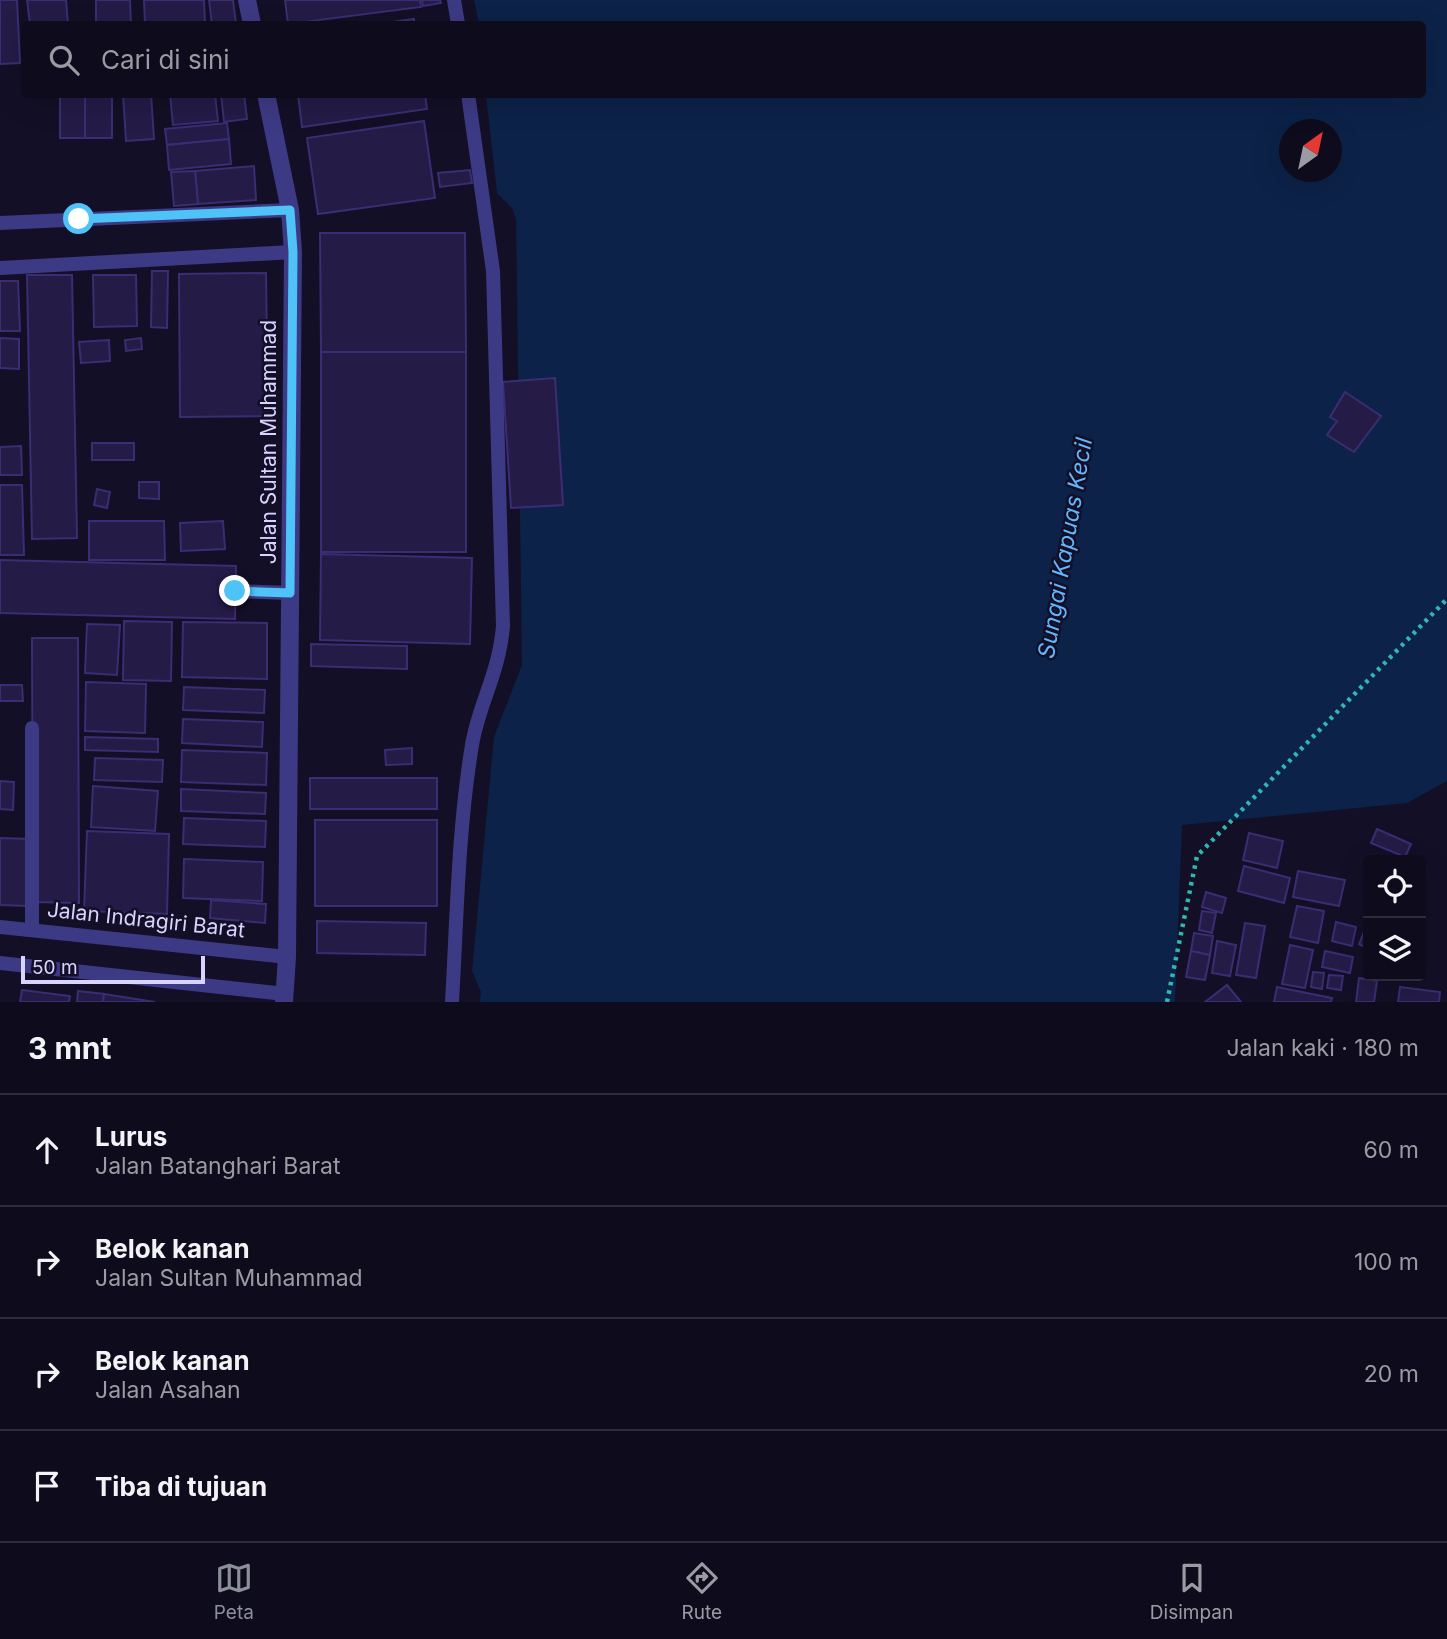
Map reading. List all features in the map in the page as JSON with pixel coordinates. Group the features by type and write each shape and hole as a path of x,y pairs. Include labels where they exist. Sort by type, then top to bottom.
{"street":[{"path":"247,0 251,21"},
{"name":"Jalan Sultan Muhammad","path":"267,98 290,210 293,252 285,998"}],"lane":[{"path":"454,0 458,21"},
{"path":"452,1002 461,839 473,741 501,656 503,626 493,271 469,98"},
{"path":"0,223 290,210"},
{"path":"0,268 293,252"},
{"path":"235,591 290,593"},
{"path":"32,728 32,929"},
{"name":"Jalan Indragiri Barat","path":"0,927 287,957"},
{"path":"0,963 285,998"}],"path":[{"path":"1167,1002 1197,856 1447,599"}],"water":[{"name":"Sungai Kapuas Kecil","path":"474,0 1447,0 1447,781 1407,803 1182,825 1175,1002 480,1002 481,992 472,971 494,737 522,665 516,219 512,208 497,193 486,98 1426,98 1426,21 478,21"}],"building":[{"path":"0,0 17,0 20,63 0,64"},
{"path":"27,0 66,0 68,21 30,21"},
{"path":"96,0 130,0 131,21 96,21"},
{"path":"144,0 204,0 205,21 145,21"},
{"path":"209,0 233,0 236,21 212,21"},
{"path":"285,0 420,0 421,7 311,21 288,21"},
{"path":"422,0 440,0 441,3 423,6"},
{"path":"60,98 85,98 85,138 60,138"},
{"path":"85,98 112,98 112,138 85,138"},
{"path":"123,98 151,98 154,139 126,141"},
{"path":"170,98 215,98 218,121 173,125"},
{"path":"221,98 244,98 247,119 224,122"},
{"path":"298,98 426,98 427,109 302,127"},
{"path":"424,121 435,198 318,214 307,138"},
{"path":"227,123 229,139 167,145 165,129"},
{"path":"229,139 231,164 169,170 167,145"},
{"path":"254,166 256,200 198,204 195,171"},
{"path":"470,170 472,183 440,187 438,173"},
{"path":"195,171 198,204 174,206 171,172"},
{"path":"320,233 465,233 466,352 321,352"},
{"path":"152,271 168,271 167,328 151,327"},
{"path":"266,273 268,416 180,417 179,274"},
{"path":"27,275 72,275 77,538 32,539"},
{"path":"93,275 136,275 137,326 94,327"},
{"path":"0,281 18,281 20,331 0,331"},
{"path":"0,338 19,339 19,369 0,368"},
{"path":"141,338 142,349 126,351 125,340"},
{"path":"109,340 110,361 81,363 79,342"},
{"path":"321,352 466,352 466,552 321,552"},
{"path":"555,378 563,505 511,508 503,382"},
{"path":"1345,392 1381,416 1354,452 1327,435 1337,421 1330,417"},
{"path":"92,443 134,443 134,460 92,460"},
{"path":"21,446 22,475 0,475 0,447"},
{"path":"139,482 159,482 159,499 139,498"},
{"path":"0,485 22,485 24,555 0,555"},
{"path":"97,489 110,492 107,508 94,505"},
{"path":"89,521 164,521 165,560 89,560"},
{"path":"223,521 225,549 181,551 180,523"},
{"path":"321,554 472,558 470,644 320,640"},
{"path":"0,560 236,566 235,619 0,613"},
{"path":"124,621 172,622 171,681 123,680"},
{"path":"183,622 267,623 267,679 182,677"},
{"path":"87,624 120,625 117,675 85,673"},
{"path":"32,638 78,638 79,903 33,902"},
{"path":"311,644 407,646 407,669 311,666"},
{"path":"86,682 146,684 145,733 85,731"},
{"path":"0,685 22,685 23,701 0,701"},
{"path":"184,687 265,690 264,713 183,710"},
{"path":"183,719 263,722 262,747 182,743"},
{"path":"85,737 158,739 158,752 85,750"},
{"path":"412,748 412,764 386,765 385,750"},
{"path":"182,750 267,753 266,785 181,782"},
{"path":"95,758 163,760 162,782 94,780"},
{"path":"310,778 437,778 437,809 310,809"},
{"path":"0,781 14,782 13,810 0,809"},
{"path":"93,786 158,791 155,831 91,827"},
{"path":"181,789 266,793 265,814 181,811"},
{"path":"184,818 266,821 265,847 183,844"},
{"path":"315,820 437,820 437,906 315,906"},
{"path":"1377,829 1411,844 1406,855 1400,855 1371,843"},
{"path":"87,831 169,834 167,914 84,911"},
{"path":"1249,833 1283,841 1277,868 1243,860"},
{"path":"0,838 30,839 28,906 0,905"},
{"path":"184,859 263,862 262,901 183,898"},
{"path":"1244,866 1290,878 1284,903 1238,891"},
{"path":"1298,871 1345,880 1339,906 1293,897"},
{"path":"1206,892 1226,898 1222,913 1202,907"},
{"path":"211,900 266,904 265,923 210,918"},
{"path":"1297,906 1324,911 1318,943 1290,937"},
{"path":"1202,911 1216,913 1212,933 1199,930"},
{"path":"317,921 426,923 425,955 317,953"},
{"path":"1336,922 1356,927 1352,946 1332,941"},
{"path":"1245,923 1265,926 1256,978 1236,975"},
{"path":"1194,933 1213,936 1210,955 1191,951"},
{"path":"1217,941 1236,945 1230,976 1212,973"},
{"path":"1290,945 1313,950 1305,988 1282,984"},
{"path":"1191,951 1210,955 1205,980 1186,977"},
{"path":"1325,951 1353,957 1350,973 1322,967"},
{"path":"1313,972 1324,973 1322,989 1311,987"},
{"path":"1329,975 1343,976 1341,990 1327,988"},
{"path":"1359,978 1363,981 1377,981 1374,1002 1356,1002"},
{"path":"1227,985 1241,1002 1205,1002"},
{"path":"1277,987 1332,998 1331,1002 1274,1002"},
{"path":"1400,987 1440,992 1439,1002 1398,1002"},
{"path":"22,990 70,996 69,1002 20,1002"},
{"path":"78,991 104,994 103,1002 77,1002"},
{"path":"104,994 155,1002 103,1002"}],"route":[{"path":"79,219 290,210 293,252 290,593 235,591"}]}
